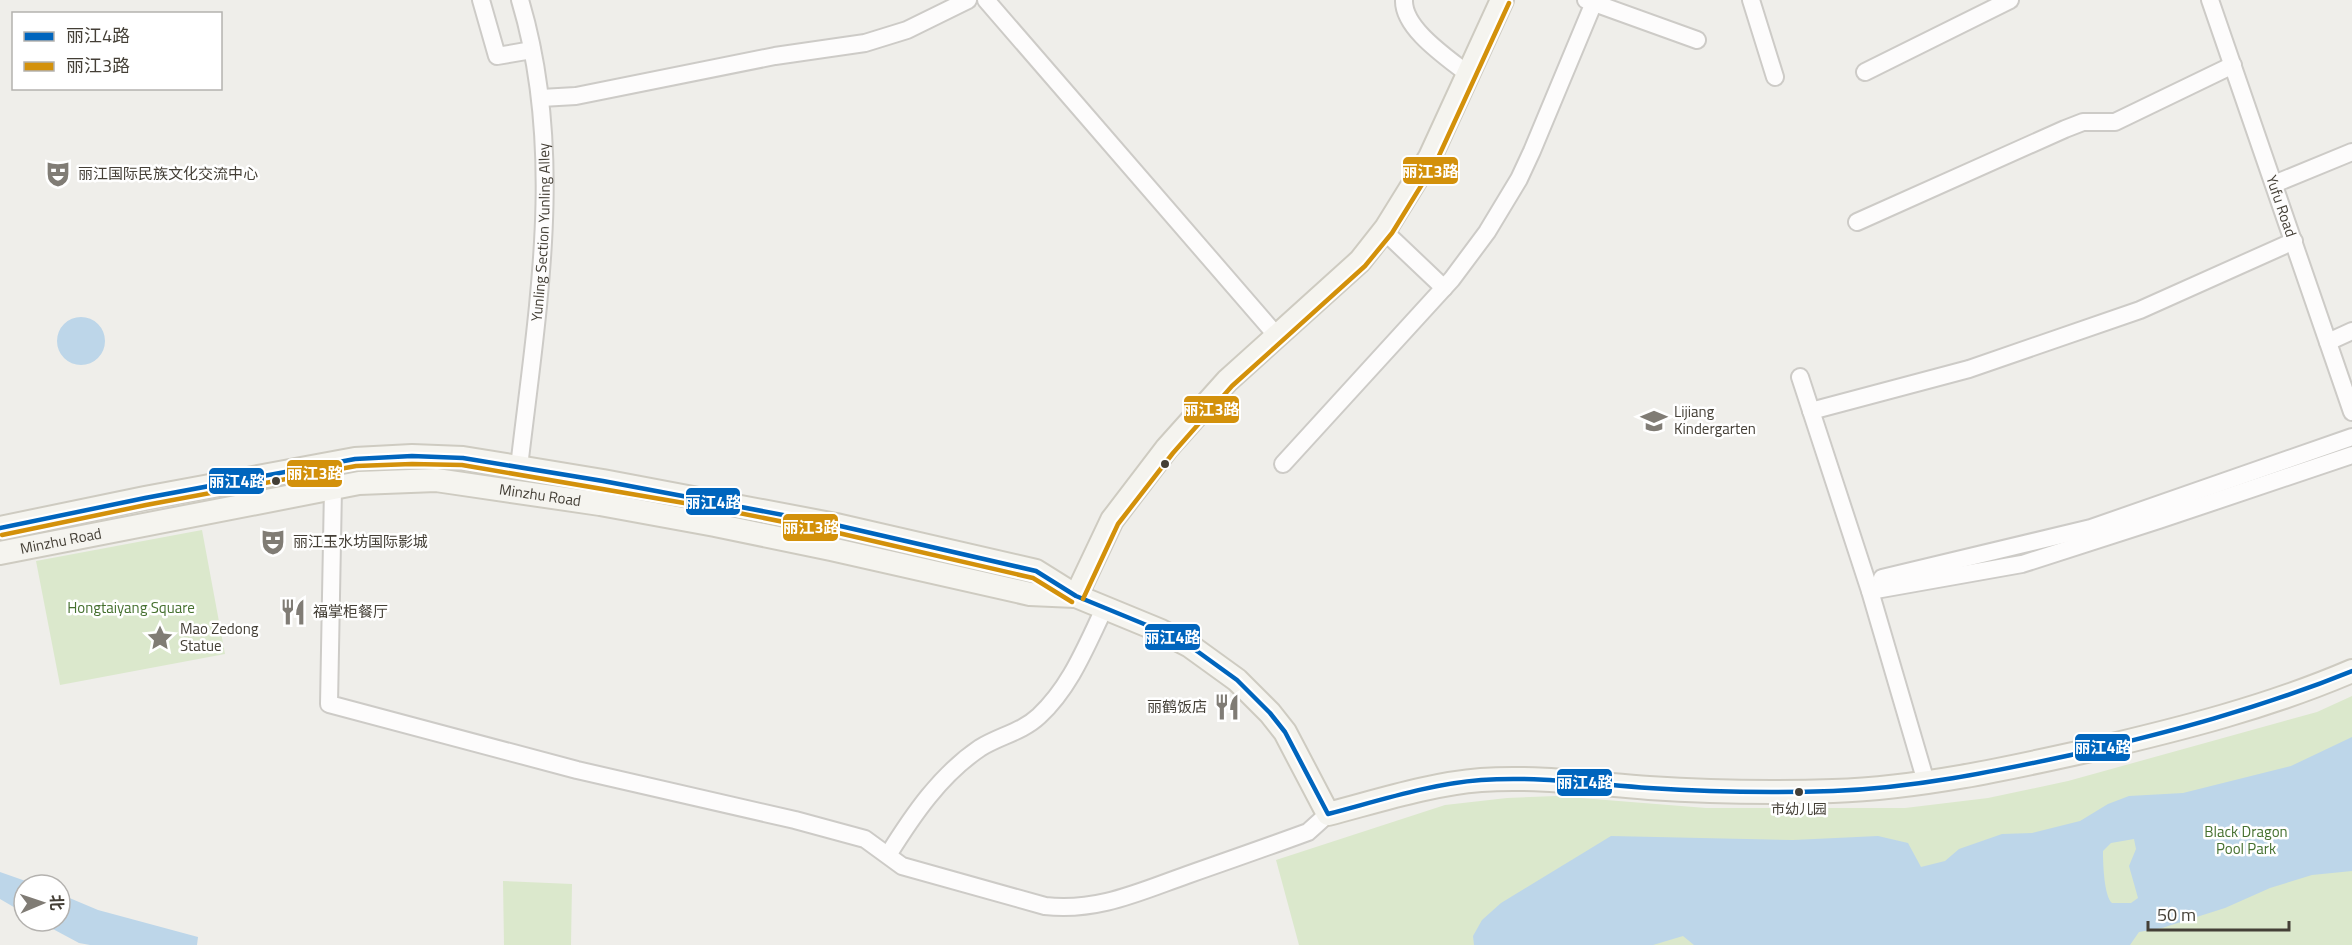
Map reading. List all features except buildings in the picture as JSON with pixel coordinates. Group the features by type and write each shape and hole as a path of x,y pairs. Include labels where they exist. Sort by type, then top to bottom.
{"main road":[{"path":"1076,596 1112,520 1167,448 1227,381 1360,261 1384,231 1430,157 1502,0"},
{"name":"Minzhu Road","path":"0,528 355,459 384,456 438,456 519,467 720,502 951,550 1036,571 1076,596 1161,631 1190,646 1237,680 1270,713 1285,732 1328,814"},
{"name":"Minzhu Road","path":"0,553 333,488 386,481 460,482 716,525 1030,594 1076,596"},
{"path":"1328,814 1422,790 1481,780 1536,780 1653,788 1768,792 1834,791 1926,782 2013,768 2193,726 2284,698 2352,671"}],"street":[{"path":"481,0 497,56 532,50"},
{"name":"Yunling Section Yunling Alley","path":"519,467 541,278 546,174 541,98 520,0"},
{"path":"541,98 576,96 775,56 865,43 907,30 968,0"},
{"path":"986,0 1277,336"},
{"path":"1404,0 1404,7 1416,30 1469,75"},
{"path":"1751,0 1775,77"},
{"path":"1865,72 2010,0"},
{"name":"Yufu Road","path":"2210,0 2352,412"},
{"path":"1283,464 1444,288 1487,232 1519,179 1592,1 1697,40"},
{"path":"1857,222 2082,122 2100,124 2115,122 2233,66"},
{"path":"2274,184 2352,152"},
{"path":"1384,231 1444,288"},
{"path":"1811,411 1970,369 2119,317 2294,241"},
{"path":"2328,342 2352,331"},
{"path":"1800,377 1870,591 1926,782"},
{"path":"1882,578 2091,528 2352,437"},
{"path":"1870,591 2022,564 2352,455"},
{"path":"333,488 329,704 577,770 795,820 865,839 902,866 1045,906 1083,908 1120,898 1308,832 1328,814"},
{"path":"888,855 914,814 962,762 981,747 1027,726 1050,705 1071,678 1105,608"}],"green space":[{"name":"Hongtaiyang Square","path":"202,530 225,654 60,685 36,561"},
{"name":"Black Dragon Pool Park","path":"2352,696 2352,945 1299,945 1276,860 1445,805 1507,798 1556,796 1706,808 1905,808 1988,798 2068,781 2317,712"},
{"path":"503,881 572,884 571,945 504,945"}],"water":[{"path":"76,317 86,317 101,327 105,341 104,350 95,361 86,365 76,365 61,355 57,346 57,336 67,321"},
{"path":"2352,737 2352,871 2312,875 2270,888 2225,908 2162,928 2139,932 2130,945 1694,945 1683,936 1653,945 1474,945 1473,936 1482,920 1501,903 1611,836 1793,840 1878,836 1908,843 1921,867 1945,861 1959,849 2002,834 2032,833 2080,821 2108,804 2129,796 2183,793 2291,766","holes":["2134,839 2136,849 2129,866 2138,898 2131,903 2112,903 2106,887 2103,851 2111,843"]},
{"path":"0,872 12,876 12,906 0,899"},
{"path":"72,899 98,910 198,937 197,945 90,945 79,943 60,933 72,933"}],"transit line":[{"name":"丽江3路","path":"1083,599 1118,524 1173,453 1232,386 1365,266 1392,233 1437,160 1509,3"},
{"name":"丽江4路","path":"0,528 355,459 412,456 463,458 603,481 836,525 1036,571 1076,596 1161,631 1190,646 1237,680 1270,713 1285,732 1328,814"},
{"name":"丽江3路","path":"2,535 146,505 356,466 462,465 719,509 834,532 1033,578 1072,602"},
{"name":"丽江4路","path":"1328,814 1423,789 1481,780 1544,780 1672,789 1764,792 1833,791 1923,783 2071,755 2143,738 2283,697 2352,671"}],"place":[{"name":"丽江国际民族文化交流中心","path":"58,174"},
{"name":"Lijiang Kindergarten","path":"1654,421"},
{"name":"丽江玉水坊国际影城","path":"273,542"},
{"name":"福掌柜餐厅","path":"293,612"},
{"name":"Mao Zedong Statue","path":"160,638"},
{"name":"丽鹤饭店","path":"1227,707"},
{"name":"市幼儿园","path":"1799,792"}]}
